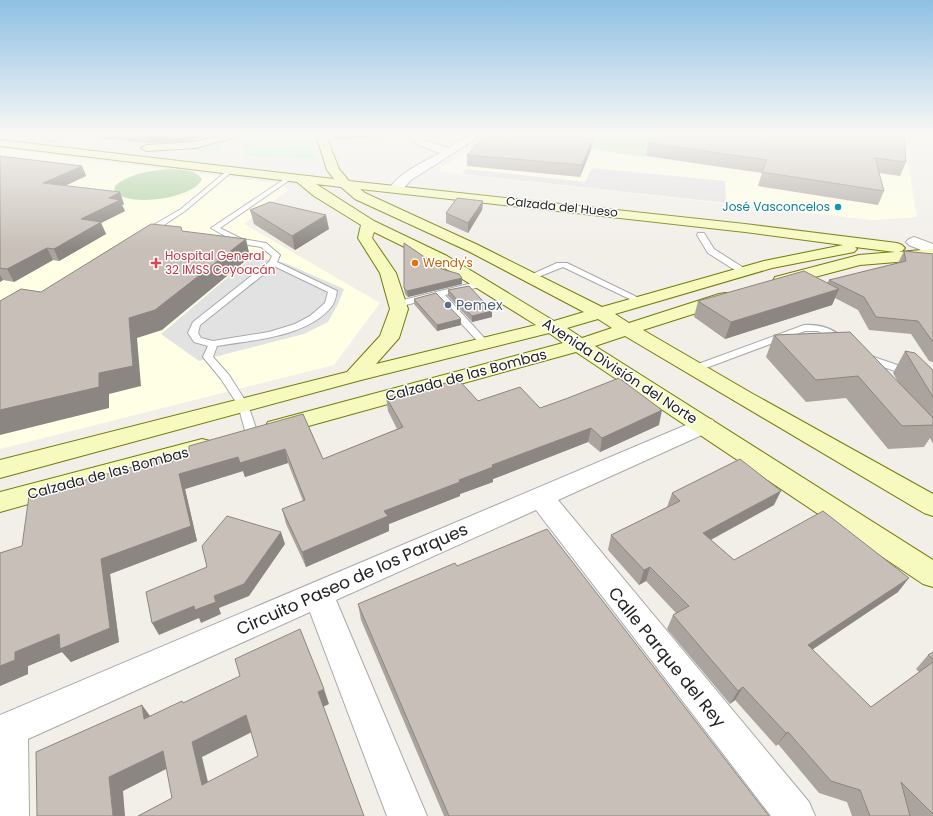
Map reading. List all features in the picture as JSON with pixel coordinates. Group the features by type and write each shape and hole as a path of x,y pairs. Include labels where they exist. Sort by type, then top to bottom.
{"main road":[{"name":"Avenida División del Norte","path":"295,173 319,193 369,224 441,259 552,327 933,575"},
{"name":"Calzada del Hueso","path":"304,173 394,181 933,252"},
{"name":"Calzada del Hueso","path":"338,173 347,178"},
{"path":"347,178 360,196 473,248 600,313 694,369 933,506"},
{"name":"Calzada del Hueso","path":"394,181 430,180"},
{"name":"Calzada del Hueso","path":"509,189 744,218 914,242 933,240"},
{"path":"354,376 388,338 399,309 388,273 365,238 369,224"},
{"path":"745,228 764,236 775,253"},
{"name":"Calzada de las Bombas","path":"0,469 354,376 552,327 744,272 775,253 914,242"},
{"path":"768,285 859,260 933,252"},
{"name":"Calzada de las Bombas","path":"0,502 578,345 738,294"}],"street":[{"path":"394,181 410,173"},
{"path":"914,242 933,252"},
{"name":"Circuito Paseo de los Parques","path":"5,731 705,426"},
{"name":"Calle Parque del Rey","path":"540,497 795,816"},
{"path":"318,594 407,816"},
{"path":"5,731 9,816"}],"lane":[{"path":"136,239 183,210 222,173"},
{"path":"273,263 333,292 328,304 313,318 298,326 270,335 214,344 197,340 193,333 196,324 273,263 276,255 263,245 240,241 215,228 292,173"},
{"path":"701,235 711,251 744,272"},
{"path":"530,277 560,265 564,265 641,301"},
{"path":"398,304 481,284"},
{"path":"439,294 484,344"},
{"path":"694,369 804,328 814,327 825,329 847,346"},
{"path":"214,344 208,357 225,377 243,405 252,434"},
{"path":"859,354 885,366 921,375 933,376"}],"shaded area":[{"name":"Hospital General 32 IMSS Coyoacán","path":"0,173 196,173 282,184 288,190 244,224 380,303 334,365 0,449"},
{"path":"451,173 910,173 917,217 872,220"},
{"path":"503,173 585,182 589,173 644,173 725,181 726,203 462,174"},
{"path":"252,257 285,263 344,289 328,322 304,334 199,361 161,334"}],"green space":[{"path":"143,173 195,173 202,179 196,186 186,192 160,199 132,199 121,196 114,191 115,186 134,175"}],"building":[{"path":"0,173 66,173 43,183 120,192 109,198 120,200 81,219 101,222 54,249 47,248 7,269 0,268"},
{"path":"769,173 879,173 884,191"},
{"path":"457,198 483,201 468,223 446,213"},
{"path":"270,202 326,215 292,236 250,210"},
{"path":"151,224 181,227 182,231 246,239 155,310 129,318 133,366 99,373 99,387 0,410 0,301 21,289 41,292"},
{"path":"404,243 442,269 459,274 462,278 407,291 404,288"},
{"path":"904,251 933,254 933,342 918,321 876,317 864,297 829,280 906,261"},
{"path":"804,271 839,289 731,322 698,301"},
{"path":"469,286 492,311 472,316 448,290"},
{"path":"436,293 461,319 437,325 414,299"},
{"path":"850,332 933,418 933,425 902,426 858,376 816,380 774,335"},
{"path":"905,351 915,353 933,370 933,397"},
{"path":"619,378 662,410 602,438 591,428 492,465 493,467 459,480 460,482 384,511 388,516 302,552 282,509 305,500 285,449 240,463 238,457 179,474 191,526 101,559 110,628 60,649 59,634 15,652 15,660 0,666 0,553 22,546 29,496 189,451 189,446 303,414 323,459 403,427 386,397 429,386 430,388 458,379 478,401 520,387 540,408"},
{"path":"740,459 781,491 703,533 734,560 823,511 909,578 808,645 871,707 933,662 933,814 901,782 910,816 870,816 860,790 831,781 788,732 786,733 743,687 738,691 673,615 689,606 650,567 644,570 611,535 680,501 672,493"},
{"path":"227,516 281,532 244,584 214,596 216,602 195,610 194,606 152,623 146,592 207,567 202,546"},
{"path":"547,529 769,816 449,816 358,604 455,563 457,566"},
{"path":"300,629 324,689 318,692 364,816 138,816 172,798 163,751 109,777 113,816 37,816 36,752 142,705 144,719 182,701 183,703 240,676 235,659","holes":["246,715 258,756 202,785 192,742"]},
{"path":"933,652 933,659 928,655"}],"place":[{"name":"José Vasconcelos","path":"838,207"},
{"name":"Hospital General 32 IMSS Coyoacán","path":"156,263"},
{"name":"Wendy's","path":"415,263"},
{"name":"Pemex","path":"448,305"}]}
